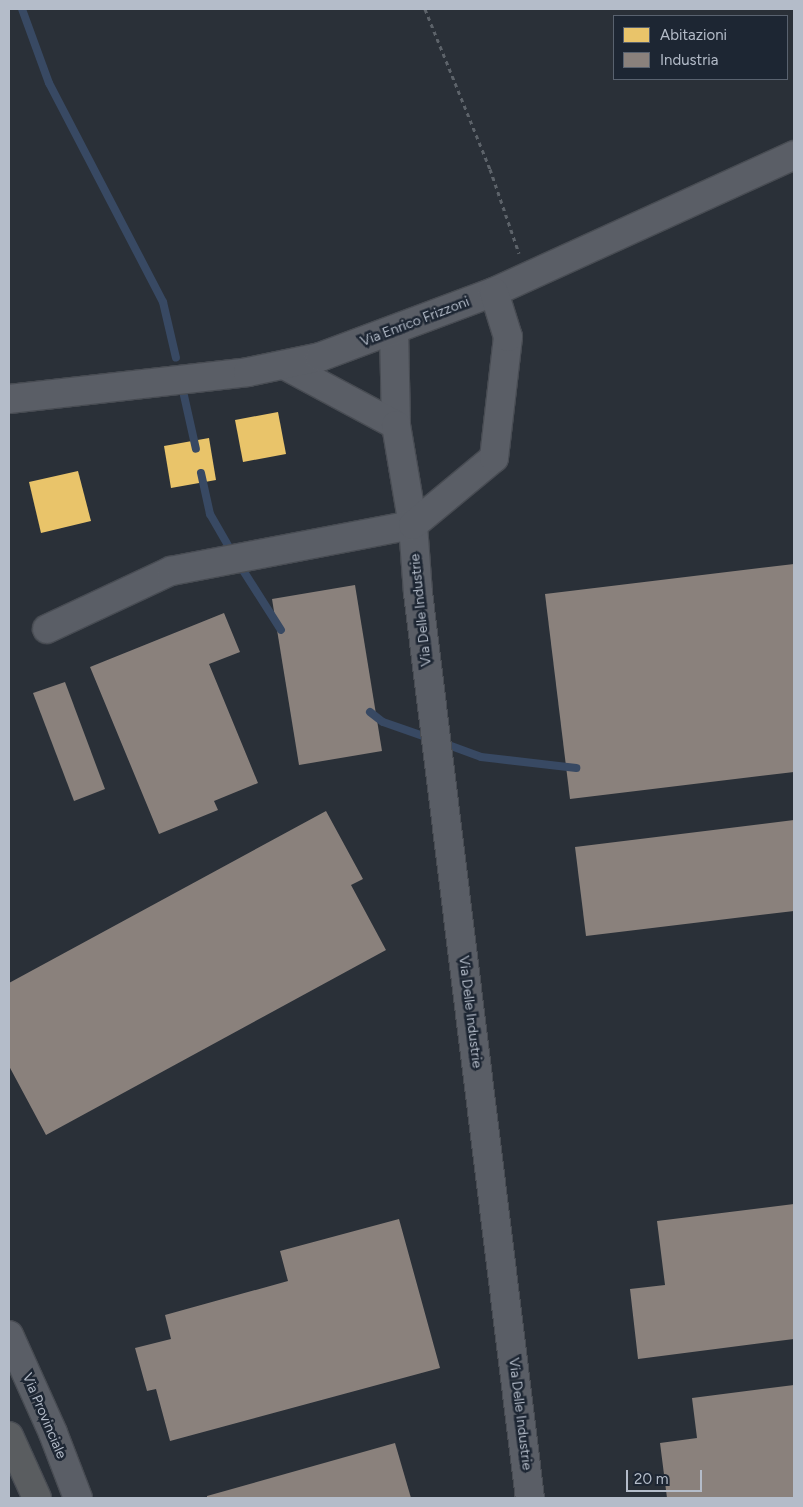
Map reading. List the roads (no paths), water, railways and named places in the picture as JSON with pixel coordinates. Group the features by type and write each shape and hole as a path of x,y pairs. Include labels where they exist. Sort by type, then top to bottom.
{"highway":[{"path":"9,1436 37,1498"}],"street":[{"name":"Via Enrico Frizzoni","path":"9,399 248,372 320,356 494,292 794,155"},
{"path":"47,629 171,571 413,525 494,458 508,337 494,292"},
{"name":"Via Delle Industrie","path":"394,330 396,425 413,525 419,603 530,1498"},
{"path":"284,365 396,425"},
{"name":"Via Provinciale","path":"9,1335 53,1433 78,1498"}],"waterway":[{"path":"22,9 49,83 163,302 176,358"},
{"path":"183,391 196,449"},
{"path":"201,473 210,514 233,554"},
{"path":"239,564 281,630"},
{"path":"370,712 383,722 429,738"},
{"path":"443,743 481,757 576,768"}]}
